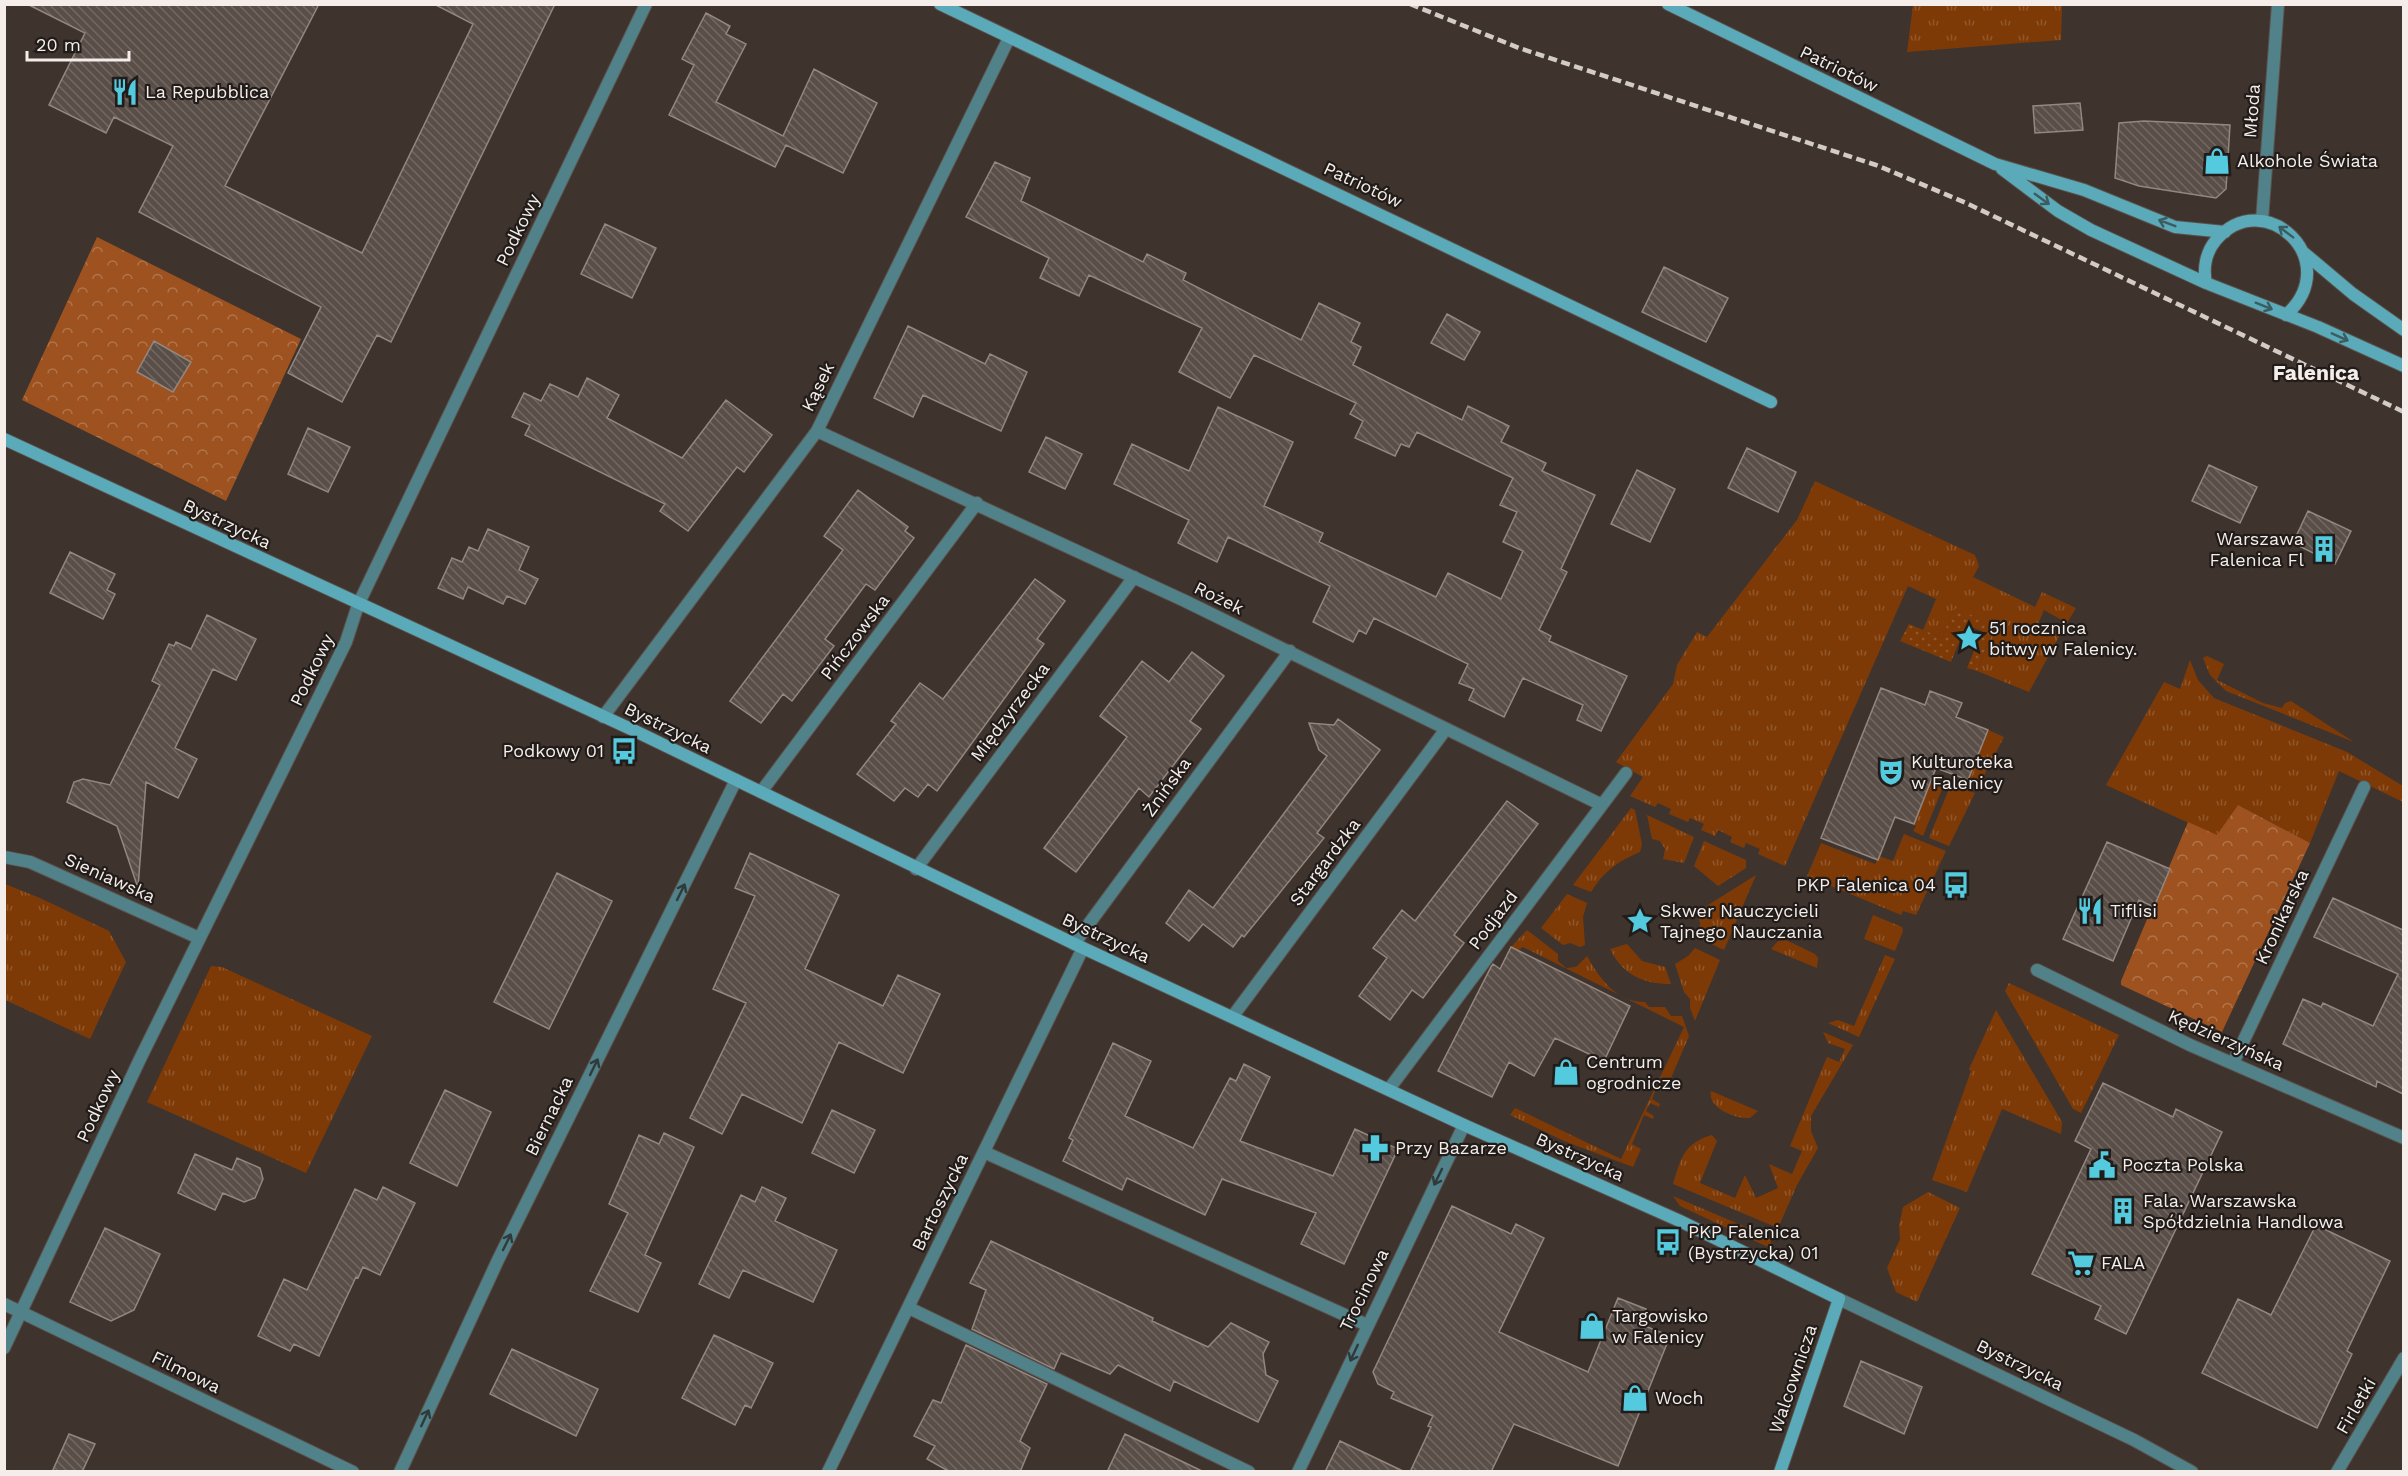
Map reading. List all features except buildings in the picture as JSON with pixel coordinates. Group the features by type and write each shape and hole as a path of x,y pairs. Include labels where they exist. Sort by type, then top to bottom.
{"main road":[{"name":"Patriotów","path":"940,4 1771,402"},
{"name":"Patriotów","path":"1668,4 1995,164 2084,190 2173,226 2225,232"},
{"name":"Patriotów","path":"1995,164 2058,211 2084,226 2206,283"},
{"path":"2403,330 2353,294 2303,252 2283,229 2262,221 2242,223 2225,232 2213,244 2208,255 2206,283 2403,366"},
{"path":"2286,315 2297,304 2307,283 2307,267 2303,252"},
{"name":"Bystrzycka","path":"4,439 603,717 1078,946 1464,1125 1680,1221 1839,1299"},
{"name":"Walcownicza","path":"1780,1472 1839,1299"}],"street":[{"name":"Podkowy","path":"4,1348 199,938 346,642 358,605 646,4"},
{"name":"Młoda","path":"2262,221 2278,4"},
{"name":"Kąsek","path":"603,717 817,431 1009,38"},
{"name":"Rożek","path":"817,431 977,503 1290,651 1602,804"},
{"name":"Pińczowska","path":"761,792 977,503"},
{"name":"Międzyrzecka","path":"916,869 1134,577"},
{"name":"Żnińska","path":"1078,946 1290,651"},
{"name":"Stargardzka","path":"1233,1016 1446,729"},
{"name":"Podjazd","path":"1389,1089 1626,773"},
{"name":"Biernacka","path":"400,1472 498,1260 736,780"},
{"name":"Kronikarska","path":"2233,1063 2364,786"},
{"name":"Sieniawska","path":"4,857 30,862 199,938"},
{"name":"Bartoszycka","path":"828,1472 984,1152 1078,946"},
{"name":"Kędzierzyńska","path":"2037,970 2233,1063 2403,1138"},
{"name":"Trocinowa","path":"1298,1472 1464,1125"},
{"path":"984,1152 1367,1325"},
{"name":"Bystrzycka","path":"1839,1299 2133,1440 2192,1472"},
{"name":"Filmowa","path":"4,1304 353,1472"},
{"path":"909,1308 1249,1472"},
{"name":"Firletki","path":"2337,1472 2403,1358"}],"green space":[{"path":"1913,5 2062,5 2061,40 1907,52"},
{"path":"97,237 301,339 226,501 22,400"},
{"path":"1815,481 1975,555 1979,566 1973,577 2035,607 2042,592 2076,608 2067,623 2044,610 2037,626 2051,633 2053,629 2061,633 2029,692 1977,671 1995,626 1954,609 1942,638 1923,630 1936,599 1908,586 1785,866 1758,854 1760,849 1746,843 1744,848 1730,842 1732,837 1718,830 1715,836 1701,830 1704,824 1690,818 1688,822 1669,814 1671,809 1658,803 1655,807 1630,796 1643,777 1616,762 1673,684 1677,665 1697,632 1707,637 1797,520"},
{"path":"1954,608 1995,625 1977,671 1967,668 1982,631 1966,625 1951,662 1900,641 1909,624 1942,638"},
{"path":"2207,656 2224,664 2217,680 2263,703 2282,708 2285,703 2291,701 2354,742 2226,691 2210,675 2203,658"},
{"path":"2190,660 2198,680 2214,698 2347,752 2403,786 2403,802 2339,771 2310,843 2238,805 2217,836 2106,785 2164,682 2180,689"},
{"path":"1988,730 2004,737 1979,785 1968,780"},
{"path":"1933,776 1945,782 1923,836 1913,831 1916,826 1914,824"},
{"path":"1951,784 1975,793 1949,846 1929,838"},
{"path":"2238,805 2310,843 2222,1032 2121,985 2121,981 2188,822 2217,835"},
{"path":"1631,808 1635,810 1642,844 1640,852 1612,868 1591,892 1573,885"},
{"path":"1647,815 1694,837 1684,863 1663,859 1665,849 1660,841 1652,839"},
{"path":"1904,834 1946,851 1916,915 1903,911 1901,915 1807,876 1821,843 1875,864 1879,856 1893,861"},
{"path":"1704,841 1746,860 1746,868 1718,886 1694,866"},
{"path":"1756,875 1724,950 1699,938 1700,923 1697,912"},
{"path":"5,884 109,931 126,962 90,1039 5,1000"},
{"path":"1567,894 1587,903 1583,917 1585,945 1580,947 1570,943 1563,945 1541,928"},
{"path":"1873,915 1902,927 1903,931 1895,951 1864,939"},
{"path":"1527,930 1558,954 1558,961 1566,968 1576,967 1587,956 1603,981 1616,993 1523,947 1518,950 1511,947"},
{"path":"1786,940 1815,954 1818,958 1817,968 1771,949 1778,941"},
{"path":"1627,944 1642,961 1665,967 1671,984 1643,980 1628,972 1610,949"},
{"path":"1695,948 1720,960 1695,1021 1690,1008 1690,999 1684,992 1675,964 1688,956"},
{"path":"1885,955 1895,959 1859,1037 1828,1023 1838,1020 1854,1026"},
{"path":"211,966 222,967 372,1036 306,1173 147,1102"},
{"path":"2009,983 2119,1035 2081,1113 2073,1109 2005,991"},
{"path":"1626,998 1645,1002 1649,1007 1665,1007 1671,1016 1682,1016 1689,1036 1665,1092 1656,1089 1652,1099 1660,1104 1659,1107 1650,1103 1646,1111 1654,1116 1653,1119 1644,1115 1632,1144 1641,1149 1633,1167 1564,1141 1510,1115 1515,1108 1621,1159 1684,1027"},
{"path":"1996,1010 2062,1122 2061,1134 2002,1109 1967,1192 1932,1180 1971,1071 1969,1069"},
{"path":"1823,1032 1853,1045 1811,1116 1811,1131 1818,1148 1797,1185 1778,1228 1673,1184 1681,1159 1689,1147 1712,1135 1717,1141 1700,1183 1735,1198 1745,1175 1756,1198 1778,1188 1769,1164 1792,1174 1802,1151 1790,1146 1827,1057 1839,1062 1845,1049 1828,1043"},
{"path":"1711,1091 1758,1111 1750,1118 1737,1117 1713,1103"},
{"path":"1928,1192 1960,1208 1917,1302 1896,1292 1887,1268 1900,1239 1899,1225 1903,1207"},
{"path":"1673,1196 1769,1237 1772,1244 1770,1248 1680,1206"}],"railway":[{"path":"1410,4 1519,48 1876,165 1966,203 2404,412"}],"place":[{"name":"La Repubblica","path":"125,92"},
{"name":"Alkohole Świata","path":"2217,161"},
{"name":"Warszawa Falenica Fl","path":"2324,549"},
{"name":"51 rocznica bitwy w Falenicy.","path":"1969,638"},
{"name":"Podkowy 01","path":"624,751"},
{"name":"Kulturoteka w Falenicy","path":"1891,772"},
{"name":"PKP Falenica 04","path":"1956,885"},
{"name":"Tiflisi","path":"2090,911"},
{"name":"Skwer Nauczycieli Tajnego Nauczania","path":"1640,921"},
{"name":"Centrum ogrodnicze","path":"1566,1072"},
{"name":"Przy Bazarze","path":"1375,1148"},
{"name":"Poczta Polska","path":"2102,1165"},
{"name":"Fala. Warszawska Spółdzielnia Handlowa","path":"2123,1211"},
{"name":"PKP Falenica (Bystrzycka) 01","path":"1668,1242"},
{"name":"FALA","path":"2081,1263"},
{"name":"Targowisko w Falenicy","path":"1592,1326"},
{"name":"Woch","path":"1635,1398"}],"district":[{"name":"Falenica","path":"2316,373"}]}
